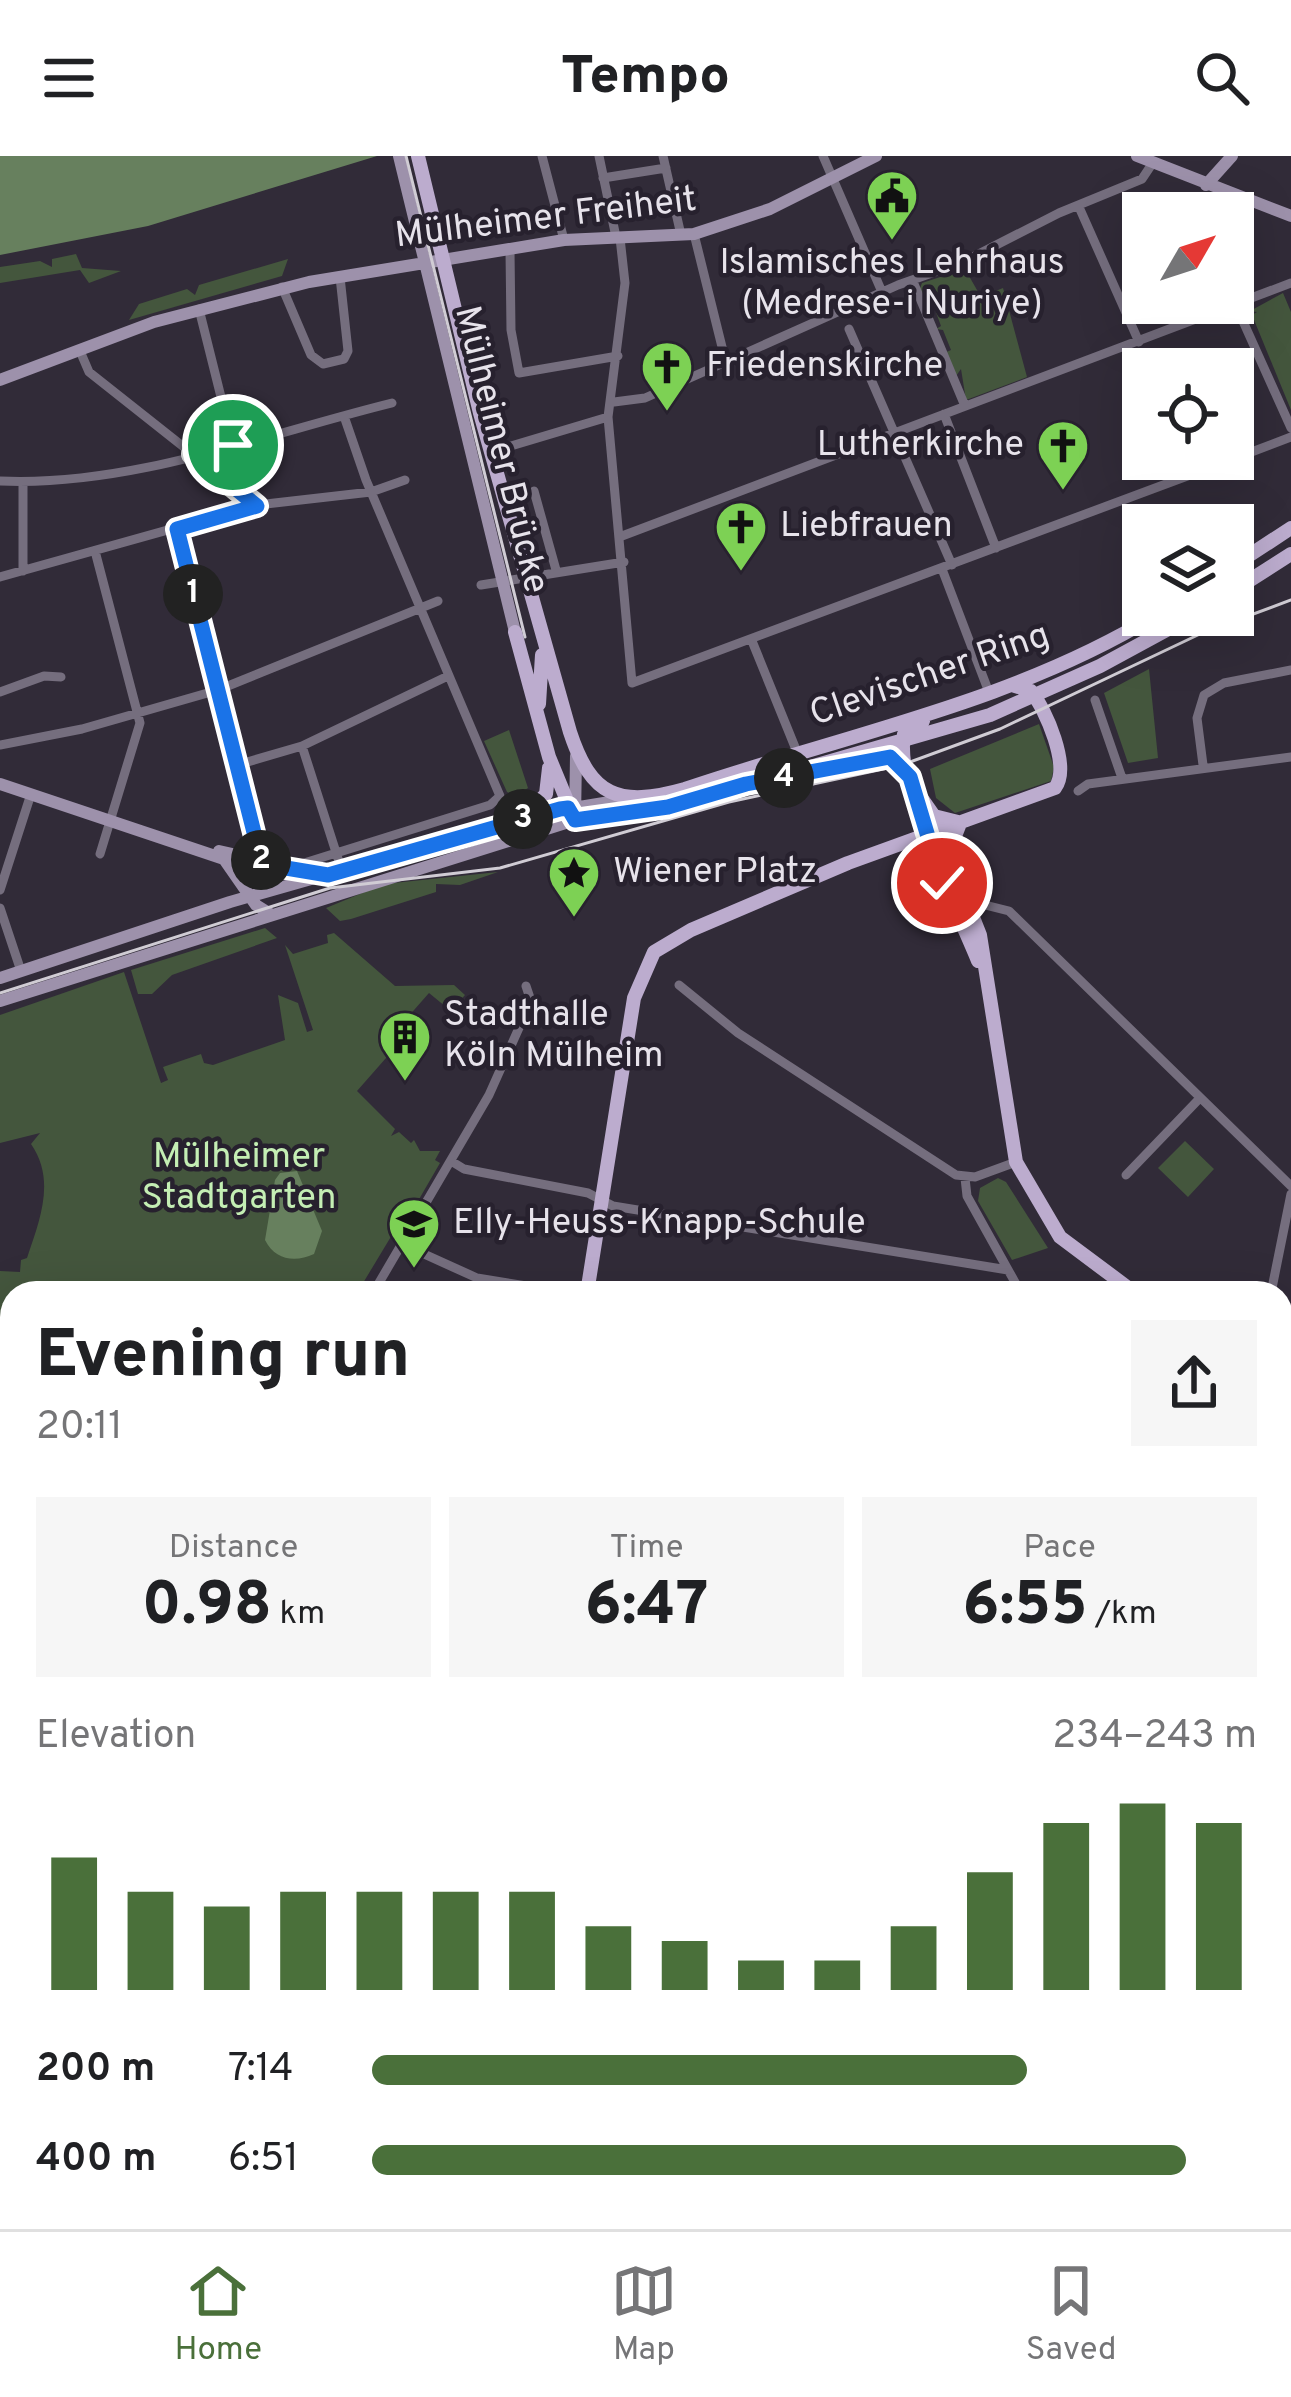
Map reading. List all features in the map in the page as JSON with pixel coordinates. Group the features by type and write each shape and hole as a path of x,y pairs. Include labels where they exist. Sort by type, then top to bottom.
{"main road":[{"name":"Mülheimer Brücke","path":"399,156 514,632 548,752 574,811"},
{"name":"Mülheimer Brücke","path":"417,156 482,436 544,663 538,714"},
{"name":"Mülheimer Brücke","path":"417,156 480,413 570,732 589,780 604,789 647,796"},
{"name":"Mülheimer Freiheit","path":"0,380 199,309 282,287 564,240 688,235 770,209 876,156"},
{"path":"1137,156 1291,216"},
{"path":"1206,185 1232,156"},
{"path":"1254,552 1291,528"},
{"path":"1254,578 1291,554"},
{"name":"Clevischer Ring","path":"647,796 944,711 990,695 1122,632"},
{"name":"Clevischer Ring","path":"574,811 682,804 902,741 1036,696 1153,636"},
{"path":"589,1281 634,998 654,952 752,902 1055,788 1061,766 1036,696 1012,685"},
{"path":"944,711 910,726 902,741 925,836 988,983"},
{"path":"522,819 546,794 548,752 555,728 570,732 580,773 574,811"},
{"path":"746,784 895,758 934,816 963,822"},
{"path":"0,784 202,849 262,864 335,873"},
{"path":"0,979 230,902 522,819 647,796"},
{"path":"0,1001 272,915 574,811"},
{"path":"955,873 949,844 963,822"},
{"path":"925,836 955,873 969,901 988,983 1016,1162 1060,1237 1119,1281"},
{"path":"202,849 224,859 272,915"},
{"path":"230,902 238,894 239,874"},
{"path":"188,938 218,924 214,908"}],"street":[{"path":"542,156 564,240"},
{"path":"599,156 625,283 614,402 608,417 632,682 1177,480"},
{"path":"823,156 882,292"},
{"path":"603,178 664,162 726,362"},
{"path":"614,402 634,402 843,314 882,292 914,284 1142,179 1152,164"},
{"path":"1078,207 1139,341"},
{"path":"510,251 511,330 519,373 618,356"},
{"path":"282,287 311,355 320,364 332,362 348,352 340,277"},
{"path":"1254,295 1291,283"},
{"path":"914,284 965,406"},
{"path":"199,309 233,445"},
{"path":"622,536 1180,324"},
{"path":"1244,324 1291,433 1254,450"},
{"path":"849,328 947,567 990,695"},
{"path":"80,352 89,372 257,506"},
{"path":"0,481 23,485 100,476 392,403"},
{"path":"944,414 996,548"},
{"path":"300,870 301,864 490,806 500,796 370,492 349,416"},
{"path":"502,448 608,417"},
{"path":"0,577 257,506 370,492 405,480"},
{"path":"23,485 23,571"},
{"path":"533,491 556,570"},
{"path":"177,529 262,864"},
{"path":"95,551 140,714 100,854"},
{"path":"481,585 624,562"},
{"path":"0,745 140,714 218,690 438,601"},
{"path":"752,641 797,752"},
{"path":"1203,765 1197,718 1204,695 1224,683 1291,670"},
{"path":"0,692 44,676 61,677"},
{"path":"237,765 302,746 448,676"},
{"path":"1095,700 1122,778"},
{"path":"302,746 336,853 335,873"},
{"path":"1078,791 1088,784 1203,765 1291,758"},
{"path":"0,890 31,794"},
{"path":"969,901 1010,910 1291,1190 1273,1281"},
{"path":"1,916 20,971"},
{"path":"380,1281 512,1048 531,1001 526,986"},
{"path":"679,986 738,1033 965,1178 1016,1162"},
{"path":"1126,1174 1200,1098"},
{"path":"451,1162 618,1207 1008,1270"},
{"path":"965,1178 967,1196 1014,1281"},
{"path":"402,1244 477,1278 496,1281"}],"green space":[{"path":"76,254 82,268 121,271 89,283 80,270 0,283 0,267 40,261 52,267 52,259"},
{"path":"288,259 282,276 129,320 139,304 187,289 195,295 199,285"},
{"path":"965,269 981,297 1003,288 1027,377 966,400 961,369 956,376 944,353 951,350 943,330 936,329 941,326 934,307 926,309 919,291 922,283"},
{"path":"1283,293 1291,312 1291,410 1254,320 1254,309"},
{"path":"1149,669 1158,758 1128,763 1104,693"},
{"path":"1039,724 1054,767 1051,781 955,813 936,798 930,769"},
{"path":"509,730 528,788 516,796 507,792 484,741"},
{"path":"498,872 460,885 436,884 436,892 351,919 340,921 326,908 384,884"},
{"path":"265,928 277,938 172,975 152,994 138,994 131,970"},
{"name":"Mülheimer Stadtgarten","path":"334,933 395,986 454,985 465,995 451,1011 429,993 407,1018 415,1025 357,1091 395,1129 391,1136 399,1132 411,1143 414,1140 420,1151 440,1151 435,1160 440,1163 407,1220 401,1220 364,1281 0,1281 0,1271 20,1272 21,1260 27,1258 44,1186 31,1144 40,1133 0,1143 0,1015 124,972 161,1083 168,1080 163,1067 201,1054 204,1063 213,1065 285,1040 278,995 298,1003 307,1032 313,1030 285,945 293,954 328,943 327,935"},
{"path":"1185,1141 1214,1169 1188,1197 1158,1168"},
{"path":"998,1178 1006,1182 1048,1248 1012,1260 978,1201 980,1188"}],"shaded area":[{"path":"0,156 377,156 148,226 0,255"},
{"path":"297,1171 322,1231 314,1254 293,1259 274,1252 265,1240 275,1180 280,1173"}],"tram line":[{"path":"406,156 525,637"},
{"path":"0,993 330,888 500,868 729,802 902,765 1000,729 1202,633 1291,600"}],"place":[{"name":"Islamisches Lehrhaus (Medrese-i Nuriye)","path":"892,242"},
{"name":"Friedenskirche","path":"667,413"},
{"name":"Lutherkirche","path":"1063,492"},
{"name":"Liebfrauen","path":"741,573"},
{"name":"Wiener Platz","path":"574,919"},
{"name":"Stadthalle Köln Mülheim","path":"405,1083"},
{"name":"Elly-Heuss-Knapp-Schule","path":"414,1270"}],"route":[{"path":"233,445 193,454 257,506 177,529 262,864 328,875 560,809 568,808 575,820 668,807 746,784 890,757 910,777 928,850 942,883"}]}
